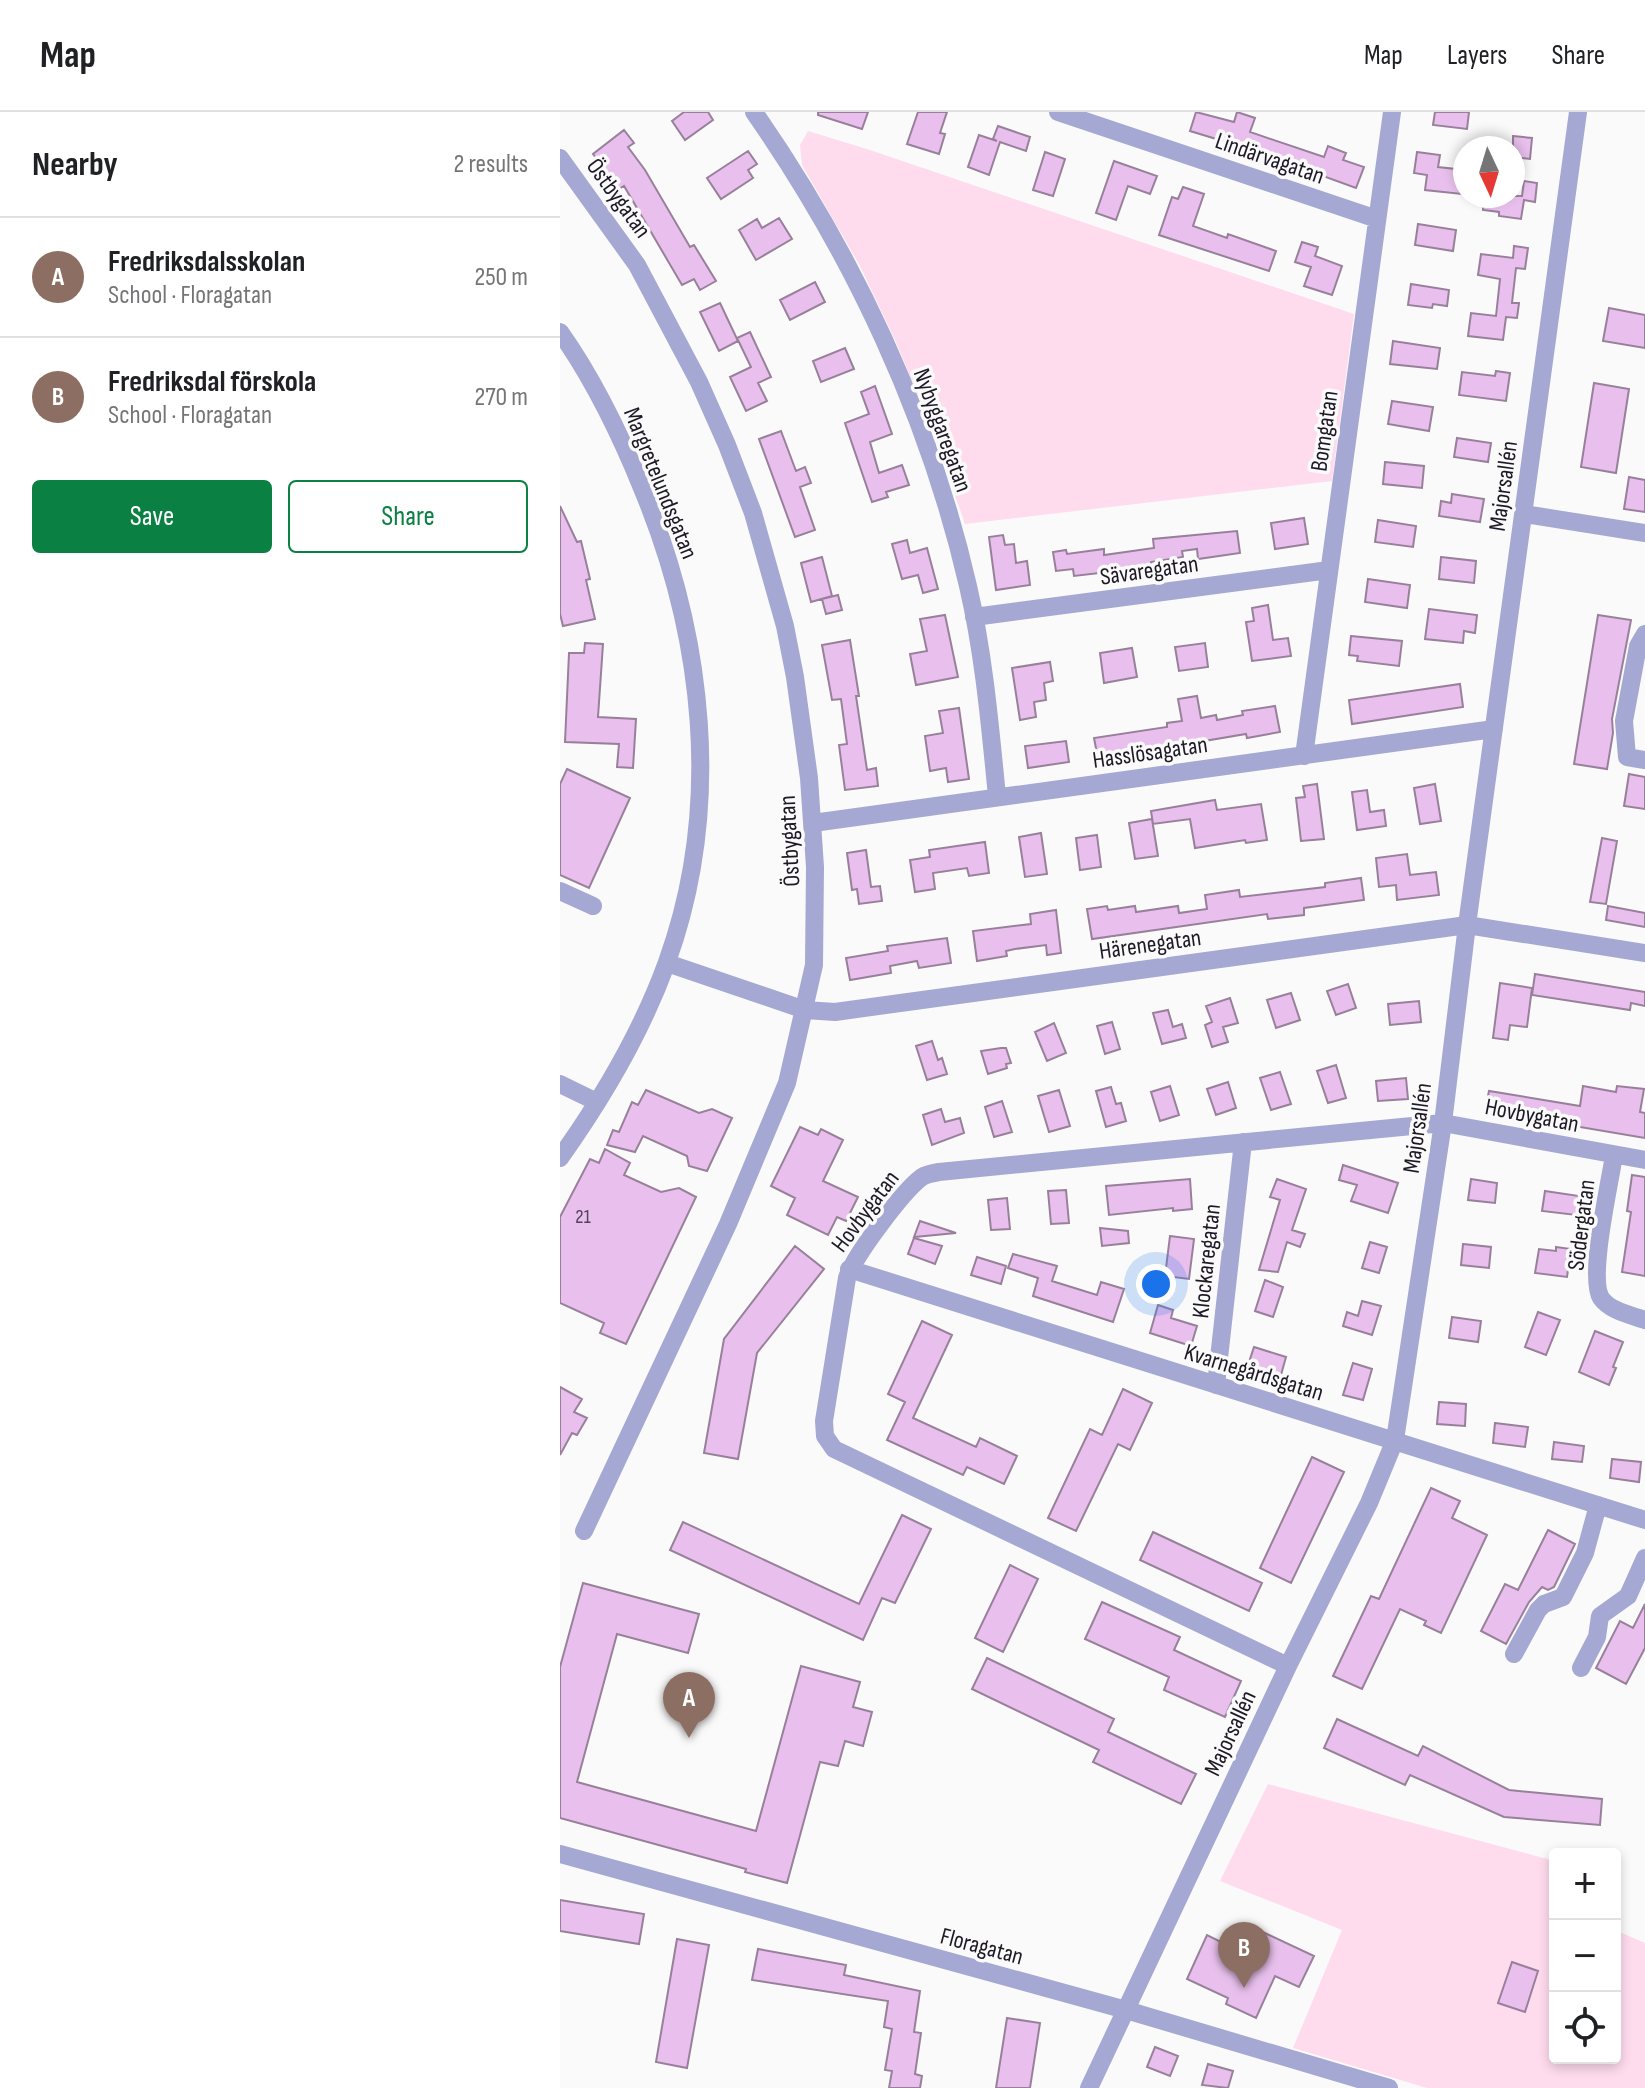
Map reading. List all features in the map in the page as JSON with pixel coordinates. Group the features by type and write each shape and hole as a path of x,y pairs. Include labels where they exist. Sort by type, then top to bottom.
{"street":[{"name":"Nybyggaregatan","path":"754,112 830,231 886,347 932,459 974,617 997,796"},
{"name":"Lindärvagatan","path":"1058,112 1377,219"},
{"name":"Bomgatan","path":"1304,756 1392,112"},
{"name":"Majorsallén","path":"1089,2088 1288,1666 1369,1503 1395,1440 1443,1123 1467,925 1578,112"},
{"name":"Östbygatan","path":"560,158 637,265 699,382 753,513 785,626 802,720 813,823 816,933 814,965 792,1069 770,1128 584,1531"},
{"name":"Margretelundsgatan","path":"560,332 629,456 655,520 684,617 692,663 700,758 698,828 690,881 667,963 644,1015 597,1102 560,1158"},
{"path":"1524,514 1645,533"},
{"name":"Sävaregatan","path":"974,617 1329,570"},
{"path":"1645,634 1638,646 1624,721 1627,757 1645,760"},
{"name":"Hasslösagatan","path":"813,823 1494,729"},
{"path":"560,891 593,906"},
{"name":"Härenegatan","path":"667,963 805,1010 835,1012 1467,925 1645,953"},
{"path":"560,1084 597,1102"},
{"name":"Hovbygatan","path":"1288,1666 834,1449 825,1436 824,1421 849,1269 903,1197 920,1179 931,1173 1443,1123 1645,1160"},
{"name":"Klockaregatan","path":"1216,1385 1243,1142"},
{"name":"Södergatan","path":"1614,1155 1598,1254 1598,1288 1608,1305 1645,1320"},
{"name":"Kvarnegårdsgatan","path":"849,1269 1645,1520"},
{"path":"1514,1654 1538,1610 1544,1604 1563,1597 1585,1553 1598,1505"},
{"path":"1581,1668 1597,1637 1600,1616 1628,1596 1645,1558"},
{"name":"Floragatan","path":"560,1854 1126,2010 1389,2088"}],"shaded area":[{"path":"808,131 1354,314 1332,481 965,524 931,426 895,340 860,266 802,165 800,145"},
{"path":"1268,1784 1549,1859 1549,2064 1621,2064 1621,1933 1645,1943 1645,2088 1427,2088 1293,2048 1342,1930 1220,1881"}],"building":[{"path":"684,112 708,112 713,120 685,140 672,121"},
{"path":"818,112 868,112 862,129 818,115"},
{"path":"918,112 947,112 940,133 945,134 939,154 907,144"},
{"path":"1196,112 1234,122 1237,112 1255,118 1250,132 1324,157 1328,146 1346,153 1343,160 1364,167 1356,188 1190,131"},
{"path":"1435,112 1469,112 1467,129 1433,125"},
{"path":"998,126 1030,137 1026,151 1000,142 989,175 968,167 979,135 997,141 993,139"},
{"path":"624,130 634,143 628,147 690,247 694,245 716,281 700,290 694,279 682,285 624,186 619,189 593,154"},
{"path":"1525,137 1532,138 1530,159 1525,158"},
{"path":"748,151 757,164 748,170 753,178 721,199 707,178"},
{"path":"1045,152 1065,159 1053,196 1033,190"},
{"path":"1417,152 1440,155 1438,167 1453,169 1453,193 1425,190 1427,175 1414,173"},
{"path":"1114,161 1157,176 1150,194 1128,186 1116,220 1096,213"},
{"path":"1525,181 1537,183 1535,202 1525,200"},
{"path":"1183,187 1204,194 1193,226 1227,238 1228,234 1276,251 1269,271 1159,235 1172,197 1178,199"},
{"path":"1483,208 1523,208 1521,219"},
{"path":"779,218 792,239 756,260 739,230 757,219 762,228"},
{"path":"1418,224 1456,230 1453,251 1415,245"},
{"path":"1302,242 1318,247 1315,256 1342,266 1332,295 1304,286 1311,267 1295,262"},
{"path":"1514,246 1528,248 1525,269 1516,268 1512,303 1519,303 1517,318 1506,317 1503,340 1468,336 1471,313 1496,316 1500,279 1478,275 1481,254 1513,258"},
{"path":"815,282 825,302 790,320 780,300"},
{"path":"1411,284 1449,290 1447,306 1408,305"},
{"path":"720,303 738,341 719,351 700,312"},
{"path":"1609,308 1645,315 1645,348 1603,341"},
{"path":"750,332 771,377 758,383 767,401 746,411 730,377 751,367 737,338"},
{"path":"1393,341 1440,348 1437,369 1390,364"},
{"path":"845,348 854,369 821,382 813,361"},
{"path":"1496,371 1510,373 1506,401 1459,395 1462,372 1495,376"},
{"path":"1594,383 1629,389 1616,473 1581,467"},
{"path":"875,386 892,434 870,442 879,473 902,465 909,485 886,492 888,497 872,502 845,423 869,414 861,392"},
{"path":"1392,401 1433,407 1429,431 1388,424"},
{"path":"781,431 796,471 805,467 811,483 800,487 815,530 795,537 759,439"},
{"path":"1457,438 1491,443 1488,462 1454,457"},
{"path":"1385,462 1424,466 1422,488 1383,484"},
{"path":"1629,477 1645,480 1645,512 1624,509"},
{"path":"1452,494 1484,499 1480,522 1439,516 1441,501 1451,503"},
{"path":"560,506 577,542 581,541 595,619 563,626 560,614"},
{"path":"1304,518 1308,544 1275,549 1271,523"},
{"path":"1378,520 1416,526 1413,547 1375,542"},
{"path":"1237,531 1240,553 1198,559 1197,549 1182,551 1183,557 1151,562 1151,567 1074,576 1073,569 1056,571 1053,552 1066,550 1067,554 1104,549 1104,555 1154,548 1153,539"},
{"path":"1003,535 1005,545 1014,544 1016,563 1027,561 1030,585 996,590 989,537"},
{"path":"907,540 910,553 927,548 938,589 923,593 918,575 902,579 892,544"},
{"path":"822,557 832,596 811,602 801,563"},
{"path":"1441,557 1476,561 1474,583 1439,579"},
{"path":"1368,579 1410,585 1407,608 1365,602"},
{"path":"838,595 842,610 826,614 822,599"},
{"path":"1268,605 1273,640 1288,638 1291,656 1252,661 1246,622 1254,621 1252,608"},
{"path":"1429,609 1477,615 1475,633 1464,631 1463,643 1425,639"},
{"path":"945,615 958,677 916,685 910,654 927,651 920,619"},
{"path":"1598,615 1631,620 1612,719 1607,769 1574,764"},
{"path":"1351,636 1402,641 1399,666 1357,661 1358,656 1349,655"},
{"path":"850,640 867,770 876,768 878,786 845,790 839,745 847,744 841,699 832,700 822,645"},
{"path":"585,643 603,644 598,717 636,719 633,768 617,767 619,744 565,742 569,653 584,653"},
{"path":"1205,643 1208,667 1179,671 1175,647"},
{"path":"1132,648 1137,677 1104,683 1100,653"},
{"path":"1050,662 1053,681 1044,683 1046,700 1034,702 1036,717 1020,720 1012,668"},
{"path":"1460,684 1463,707 1352,724 1349,700"},
{"path":"1197,696 1201,718 1216,715 1217,720 1243,715 1242,711 1275,706 1280,732 1247,738 1246,734 1098,759 1094,738 1167,727 1167,723 1182,721 1178,699"},
{"path":"959,708 969,779 948,782 946,768 930,771 925,736 943,733 939,711"},
{"path":"1066,741 1069,762 1028,768 1025,746"},
{"path":"567,769 630,798 589,888 560,875 560,784"},
{"path":"1629,774 1645,777 1645,809 1624,806"},
{"path":"1317,784 1324,839 1301,841 1296,798 1305,797 1303,786"},
{"path":"1435,784 1441,821 1420,824 1414,788"},
{"path":"1367,790 1370,812 1384,810 1386,826 1357,830 1352,792"},
{"path":"1215,800 1217,810 1261,804 1267,840 1246,843 1245,840 1195,848 1190,819 1153,824 1151,811"},
{"path":"1152,819 1158,856 1135,859 1129,823"},
{"path":"1041,833 1047,874 1025,877 1019,837"},
{"path":"1097,835 1101,867 1080,870 1076,838"},
{"path":"1602,838 1617,841 1606,904 1590,902"},
{"path":"985,842 989,873 969,876 967,868 933,873 935,889 915,892 910,860 930,857 929,850"},
{"path":"866,850 871,887 880,886 882,901 859,904 857,889 852,890 847,853"},
{"path":"1407,854 1410,875 1436,872 1439,895 1397,900 1396,885 1379,887 1376,858"},
{"path":"1361,878 1364,900 1304,908 1304,915 1268,919 1267,914 1092,939 1087,909 1135,906 1136,912 1178,906 1179,913 1207,909 1205,895 1239,890 1240,897 1325,887 1325,883"},
{"path":"1608,906 1645,913 1645,927 1606,920"},
{"path":"1056,910 1061,953 1047,955 1046,945 1006,951 1007,956 977,961 973,931 1031,924 1030,914"},
{"path":"947,938 951,963 919,968 917,961 890,966 891,973 850,980 846,958 888,951 887,946"},
{"path":"1535,974 1645,992 1645,1006 1631,1003 1630,1010 1532,995"},
{"path":"1500,983 1532,988 1527,1027 1510,1025 1508,1040 1493,1038"},
{"path":"1348,984 1356,1008 1336,1015 1327,991"},
{"path":"1291,993 1300,1020 1276,1028 1267,1000"},
{"path":"1230,998 1238,1023 1223,1027 1228,1042 1212,1047 1205,1025 1212,1022 1206,1006"},
{"path":"1419,1001 1421,1022 1390,1025 1388,1004"},
{"path":"1168,1010 1173,1027 1182,1024 1186,1038 1162,1044 1153,1013"},
{"path":"1112,1022 1120,1049 1105,1054 1097,1026"},
{"path":"1054,1023 1066,1053 1047,1061 1035,1032"},
{"path":"932,1041 938,1060 942,1058 947,1074 927,1080 916,1046"},
{"path":"1006,1048 1011,1063 1006,1064 1007,1068 988,1074 981,1051"},
{"path":"1336,1065 1346,1098 1328,1103 1317,1071"},
{"path":"1280,1072 1291,1104 1271,1110 1260,1078"},
{"path":"1406,1078 1408,1099 1378,1101 1376,1081"},
{"path":"1228,1082 1236,1108 1216,1115 1207,1089"},
{"path":"1170,1086 1179,1115 1160,1121 1151,1092"},
{"path":"1583,1086 1616,1092 1617,1086 1644,1089 1640,1112 1645,1113 1645,1138 1485,1111 1489,1091 1580,1106"},
{"path":"1111,1087 1116,1104 1121,1103 1126,1121 1106,1127 1096,1091"},
{"path":"646,1090 699,1113 712,1109 732,1118 707,1171 689,1166 687,1156 643,1136 635,1152 607,1145 613,1130 619,1132 632,1102 638,1105"},
{"path":"1059,1090 1070,1126 1049,1132 1038,1096"},
{"path":"1002,1101 1012,1132 994,1137 985,1107"},
{"path":"941,1109 945,1122 960,1118 964,1133 932,1145 923,1115"},
{"path":"800,1127 818,1135 821,1129 843,1140 823,1181 858,1197 846,1221 837,1217 828,1235 787,1215 795,1198 771,1186"},
{"path":"605,1149 630,1163 624,1175 661,1192 679,1188 696,1197 626,1344 600,1333 604,1323 560,1303 560,1217 590,1159 599,1163"},
{"path":"1343,1165 1398,1183 1388,1213 1351,1201 1357,1185 1339,1180"},
{"path":"1632,1175 1645,1177 1645,1276 1622,1272 1631,1212 1627,1211"},
{"path":"1190,1179 1192,1209 1109,1215 1106,1186"},
{"path":"1277,1179 1306,1189 1292,1230 1305,1234 1300,1247 1287,1242 1278,1272 1259,1270 1280,1200 1270,1197"},
{"path":"1471,1179 1497,1183 1495,1203 1468,1200"},
{"path":"1066,1190 1069,1223 1051,1224 1048,1191"},
{"path":"1545,1191 1579,1196 1576,1215 1542,1211"},
{"path":"1007,1198 1010,1229 991,1230 988,1200"},
{"path":"920,1221 956,1233 914,1237"},
{"path":"1100,1228 1128,1231 1129,1243 1102,1246"},
{"path":"1170,1236 1194,1239 1189,1279 1165,1276"},
{"path":"914,1238 942,1246 935,1264 908,1254"},
{"path":"1370,1242 1387,1247 1379,1273 1362,1268"},
{"path":"1463,1244 1491,1247 1489,1268 1461,1265"},
{"path":"795,1246 824,1269 757,1353 738,1459 704,1453 724,1339"},
{"path":"1556,1247 1571,1249 1567,1277 1535,1273 1539,1249 1556,1251"},
{"path":"1013,1254 1057,1266 1052,1281 1097,1295 1101,1282 1124,1289 1113,1322 1033,1296 1038,1278 1008,1268"},
{"path":"977,1257 1006,1266 1001,1284 971,1275"},
{"path":"1265,1280 1283,1287 1273,1317 1255,1311"},
{"path":"1362,1301 1381,1306 1372,1335 1343,1326 1347,1312 1358,1316"},
{"path":"1158,1305 1173,1310 1171,1318 1197,1326 1191,1346 1150,1333"},
{"path":"1538,1312 1560,1320 1546,1355 1525,1347"},
{"path":"1452,1317 1481,1321 1478,1342 1449,1338"},
{"path":"922,1321 952,1335 913,1418 976,1447 980,1438 1017,1456 1004,1484 967,1467 963,1475 887,1440 905,1402 888,1394"},
{"path":"1595,1331 1623,1342 1609,1385 1579,1372"},
{"path":"1254,1347 1286,1357 1281,1375 1248,1365"},
{"path":"1353,1363 1372,1369 1363,1400 1343,1395"},
{"path":"560,1387 582,1399 574,1412 587,1418 577,1435 572,1433 560,1455"},
{"path":"1123,1389 1152,1403 1130,1450 1118,1444 1076,1531 1048,1518 1090,1429 1102,1435"},
{"path":"1439,1402 1466,1404 1465,1426 1437,1424"},
{"path":"1495,1423 1528,1427 1525,1447 1493,1443"},
{"path":"1554,1442 1584,1446 1582,1462 1552,1459"},
{"path":"1312,1457 1344,1472 1291,1583 1260,1568"},
{"path":"1612,1459 1641,1462 1639,1482 1610,1478"},
{"path":"1431,1488 1460,1501 1452,1518 1487,1535 1441,1633 1424,1625 1426,1621 1400,1609 1362,1689 1333,1676 1371,1596 1379,1599"},
{"path":"902,1515 931,1529 895,1603 882,1598 863,1640 670,1550 683,1522 859,1604"},
{"path":"1548,1530 1575,1544 1554,1587 1548,1590 1542,1587 1529,1602 1506,1644 1481,1631 1505,1584 1518,1590"},
{"path":"1153,1532 1262,1583 1249,1611 1140,1560"},
{"path":"1010,1565 1038,1579 1003,1652 975,1638"},
{"path":"583,1583 699,1614 688,1653 617,1634 577,1782 756,1831 801,1666 860,1682 853,1707 872,1712 863,1746 845,1741 838,1766 820,1762 787,1883 560,1818 560,1667"},
{"path":"1102,1602 1180,1637 1174,1650 1241,1681 1225,1717 1164,1690 1169,1677 1085,1639"},
{"path":"1645,1604 1645,1648 1626,1684 1596,1668 1620,1621 1633,1628"},
{"path":"987,1658 1114,1719 1108,1732 1196,1774 1181,1804 1093,1762 1099,1750 972,1689"},
{"path":"1337,1719 1418,1756 1423,1746 1509,1790 1602,1799 1600,1825 1504,1817 1410,1775 1405,1785 1324,1748"},
{"path":"560,1900 644,1914 639,1944 560,1931"},
{"path":"1248,1925 1314,1956 1299,1987 1275,1976 1256,2018 1226,2004 1228,1998 1187,1979 1207,1935 1237,1950"},
{"path":"677,1939 709,1945 687,2068 656,2062"},
{"path":"758,1949 846,1965 844,1975 920,1991 914,2032 921,2033 915,2074 922,2076 920,2088 889,2088 892,2071 885,2070 892,2029 884,2027 888,2001 752,1980"},
{"path":"1512,1962 1538,1971 1525,2012 1498,2003"},
{"path":"1007,2018 1040,2023 1030,2088 996,2088"},
{"path":"1155,2047 1178,2056 1170,2076 1147,2067"},
{"path":"1208,2064 1233,2071 1228,2088 1202,2085"}],"place":[{"name":"Fredriksdalsskolan","path":"689,1738"},
{"name":"Fredriksdal förskola","path":"1244,1988"}]}
